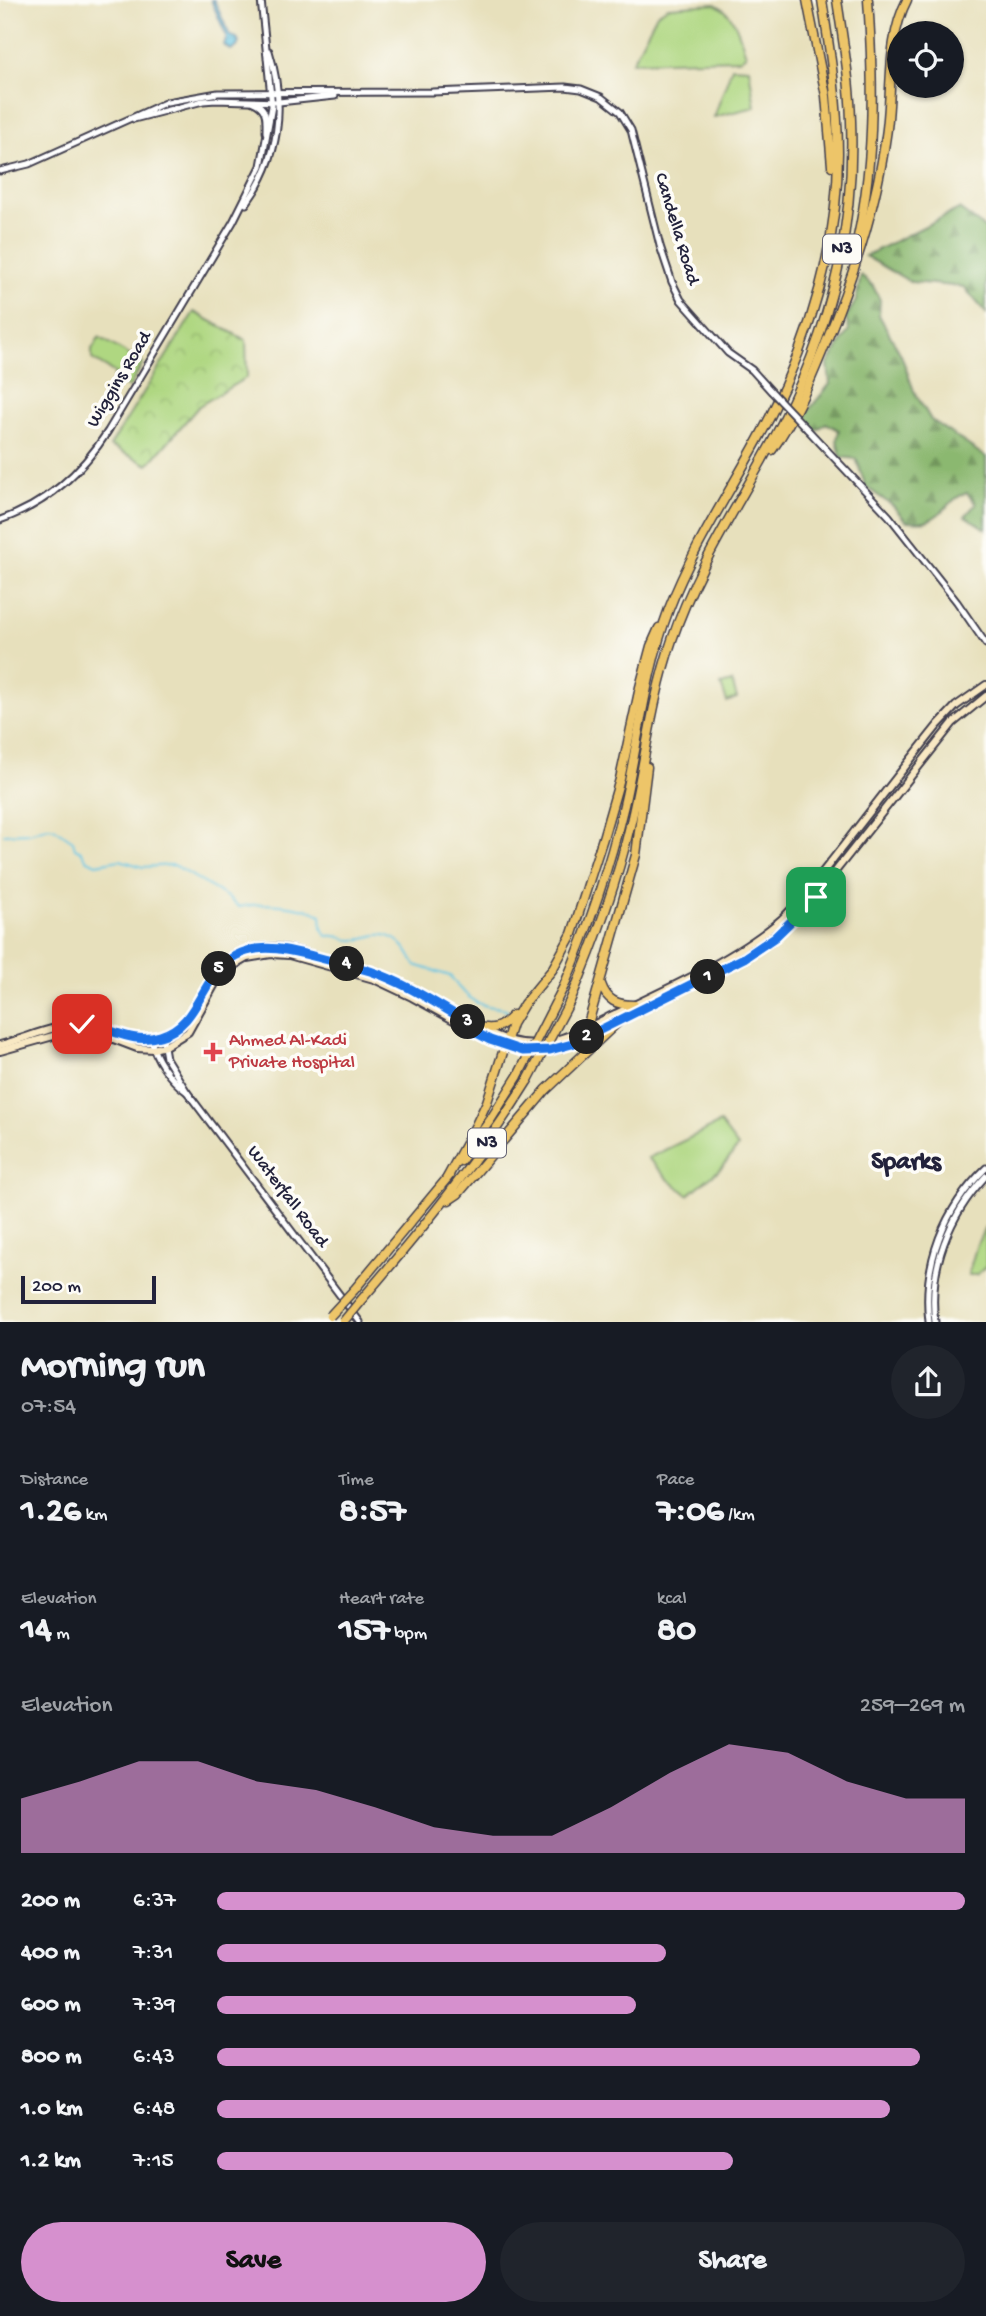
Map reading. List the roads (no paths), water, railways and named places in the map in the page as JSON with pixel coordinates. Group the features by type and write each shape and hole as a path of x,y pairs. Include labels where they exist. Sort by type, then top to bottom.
{"highway":[{"path":"804,0 827,106 832,159 827,255"},
{"name":"N3","path":"328,1319 447,1178 491,1119 518,1076 564,986 583,939 610,861 625,802 648,681 669,611 699,541 785,386 812,314 827,255 835,208 838,154 834,86 822,0"},
{"name":"N3","path":"343,1322 443,1203 495,1133 528,1080 570,1001 597,933 622,858 662,672 686,601 705,560 781,425 817,345 839,265 850,171 851,121 837,0"},
{"path":"838,315 867,187 873,84 868,0"},
{"path":"750,480 797,410 838,315 871,216 887,135 895,36 907,0"},
{"path":"471,1026 495,1029 505,1024 552,970 572,934 617,790 651,646 669,611"},
{"path":"584,1038 636,855 646,784 649,729"},
{"path":"601,984 604,994 614,1002 634,1005"},
{"path":"447,1178 481,1115 512,1024 524,1004"},
{"path":"443,1203 458,1195 546,1090 619,1021"}],"main road":[{"path":"506,1043 542,1043 557,1040 634,1005 737,952 781,919 820,875 938,725 956,706 986,685"},
{"path":"0,1051 56,1034 79,1031 95,1032 137,1048 153,1049 165,1046 188,1032 216,982 229,969 247,958 271,954 289,955 374,979 506,1043 536,1052 558,1049 744,958 790,923 816,897 953,723 986,696"},
{"path":"0,1045 44,1030 82,1024 99,1026 128,1037 151,1038 162,1035 186,1020 214,975 227,961 249,951 271,947 289,949 371,971 403,985 471,1026"}],"street":[{"name":"Wiggins Road","path":"233,222 258,186 277,135 275,94 267,64 261,0"},
{"name":"Candella Road","path":"159,109 177,99 209,94 351,94 565,87 592,93 609,102 620,112 631,130 660,246 681,300 728,352 752,370 889,516 957,602 986,644"},
{"name":"Candella Road","path":"159,109 204,101 275,102 351,94"},
{"path":"250,101 258,104 265,112 266,145"},
{"name":"Wiggins Road","path":"0,520 22,511 52,493 88,460 108,430 254,183 275,102"},
{"path":"0,171 29,164 159,109"},
{"name":"Waterfall Road","path":"162,1035 166,1058 187,1092 360,1322"},
{"name":"Waterfall Road","path":"151,1038 153,1049 175,1081 187,1092"},
{"path":"929,1322 930,1269 942,1231 961,1196 986,1168"},
{"path":"935,1322 935,1281 945,1241 962,1205 986,1176"}],"water":[{"path":"211,0 214,0 230,36 237,38 237,47 230,50 224,45 227,37"}],"waterway":[{"path":"4,834 54,828 73,841 75,848 81,851 86,859 96,864 120,860 143,867 174,865 239,907 281,905 303,908 321,915 322,929 327,936 351,940 377,935 390,937 405,948 415,965 450,976 475,1002 506,1009 508,1013"}],"place":[{"name":"Ahmed Al-Kadi Private Hospital","path":"213,1052"}],"district":[{"name":"Sparks","path":"906,1163"}]}
